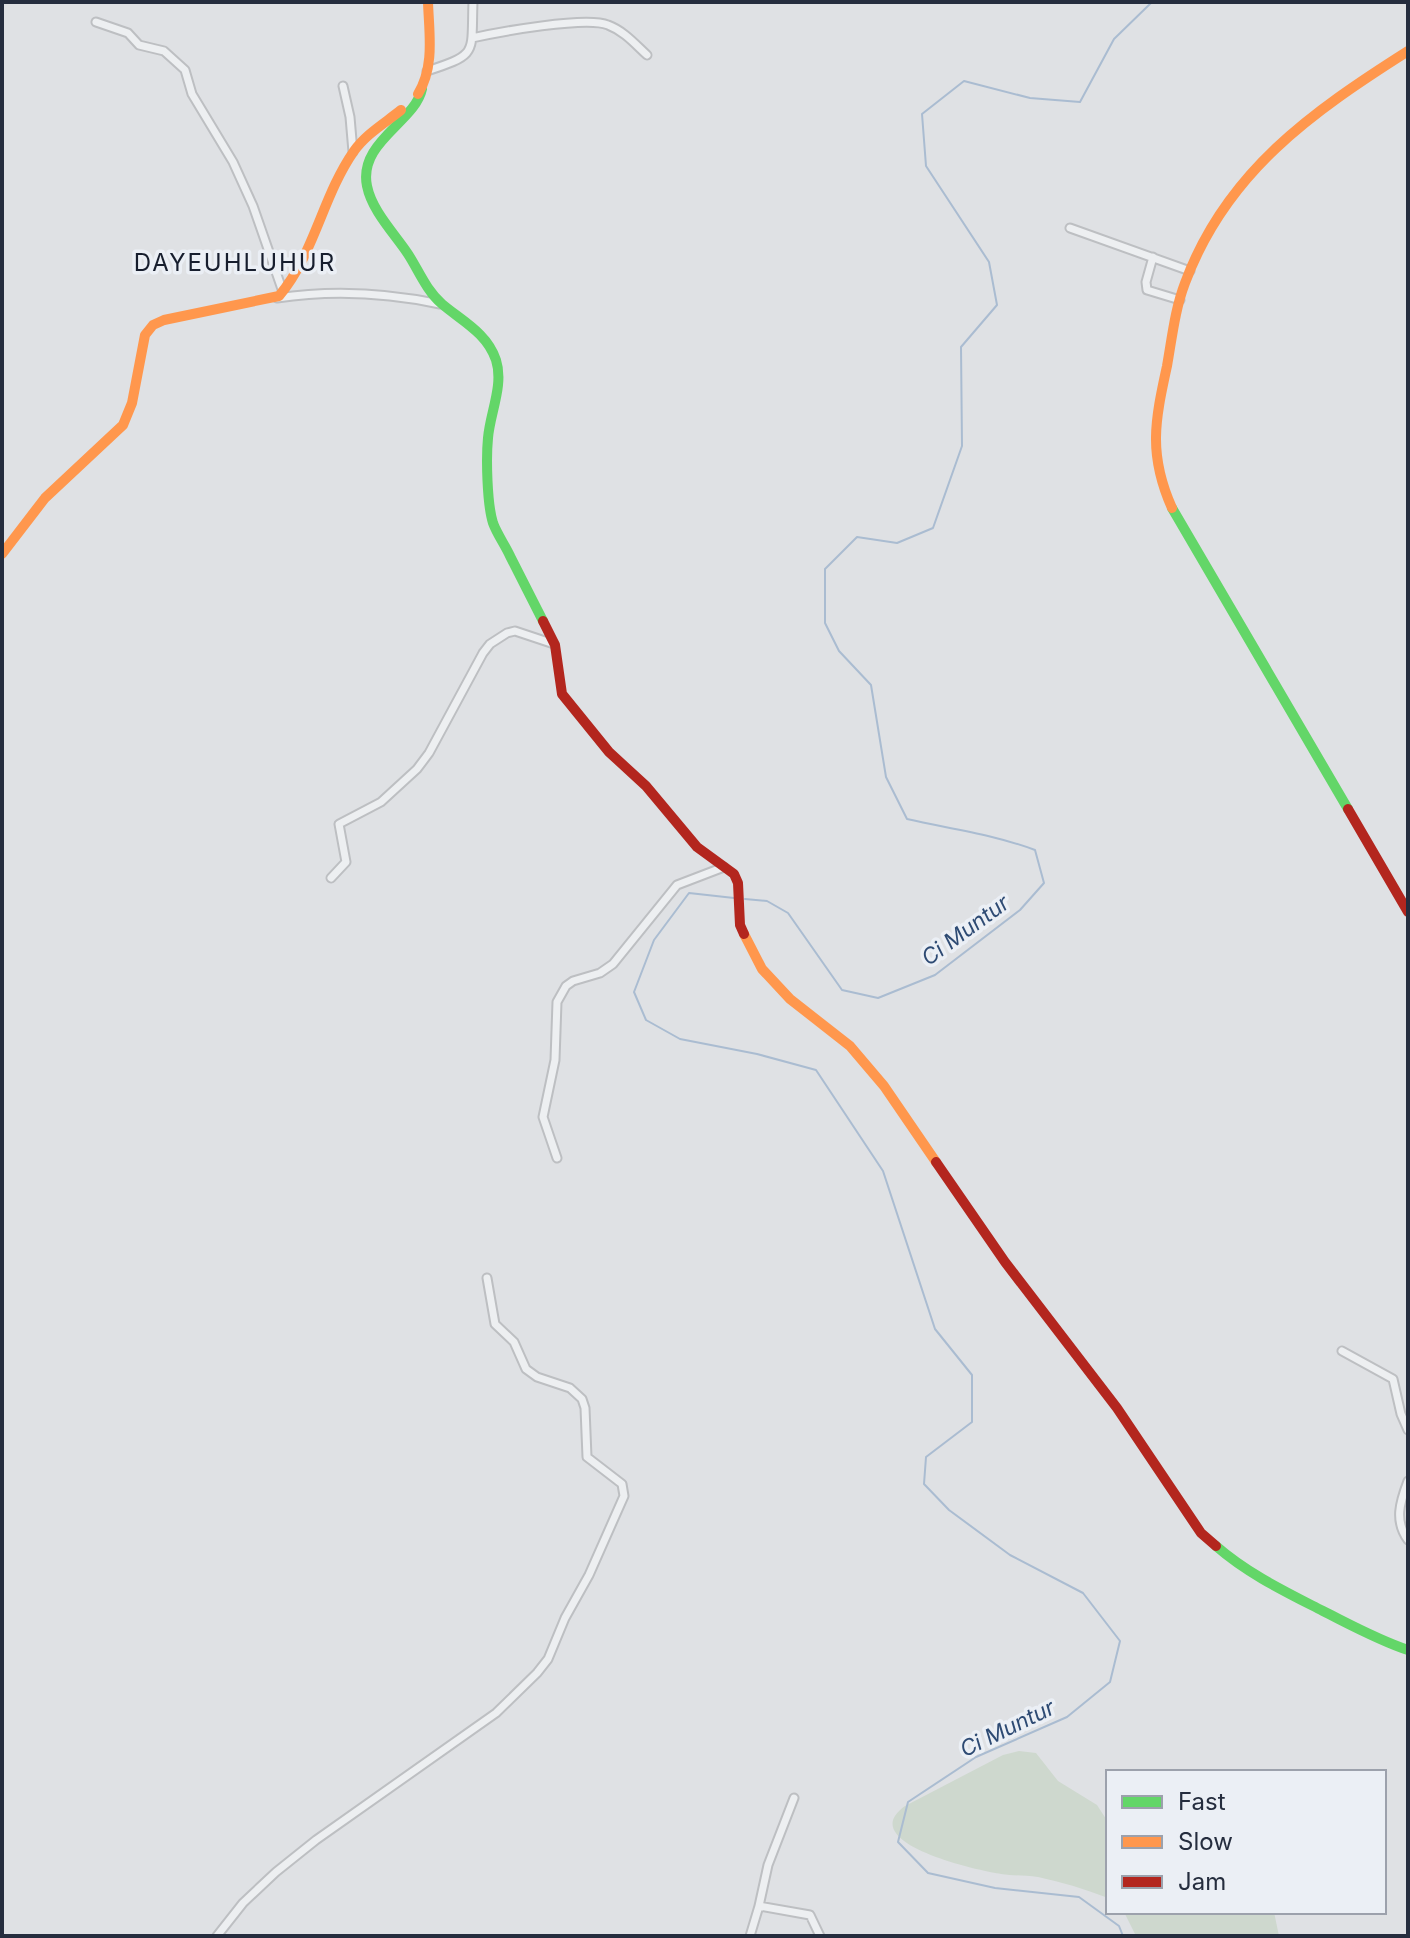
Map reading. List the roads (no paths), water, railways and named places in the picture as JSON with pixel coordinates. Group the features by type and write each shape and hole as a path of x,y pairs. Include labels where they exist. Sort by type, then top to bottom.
{"main road":[{"path":"428,2 427,71 420,99 372,154 367,169 367,186 379,213 429,291 475,327 496,358 499,378 488,438 493,522 555,645 560,690 615,759 646,786 697,847 734,874 738,883 740,925 762,969 790,999 850,1046 884,1086 1005,1262 1117,1408 1201,1533 1233,1561 1287,1593 1384,1642 1408,1650"},
{"path":"1408,51 1308,121 1258,162 1220,212 1190,271 1180,300 1153,435 1154,459 1161,485 1181,526 1408,912"},
{"path":"2,554 45,498 123,425 132,403 144,339 150,327 164,320 269,299 283,292 302,264 353,152 422,89"}],"street":[{"path":"427,71 461,60 472,38 473,2"},
{"path":"96,22 128,33 137,44 164,51 186,72 192,94 239,174 283,292"},
{"path":"472,38 543,26 603,23 624,33 647,55"},
{"path":"343,86 353,152"},
{"path":"1070,228 1190,271"},
{"path":"1153,257 1146,282 1147,290 1180,300"},
{"path":"269,299 381,295 442,304"},
{"path":"331,878 346,862 339,824 381,802 417,769 429,753 486,648 515,631 555,645"},
{"path":"557,1158 543,1117 555,1060 554,1017 561,992 573,981 600,973 613,964 677,885 724,867"},
{"path":"217,1936 243,1903 276,1872 316,1840 496,1713 537,1673 548,1659 624,1496 622,1484 587,1457 582,1399 570,1388 537,1377 526,1369 514,1342 495,1324 487,1278"},
{"path":"1342,1351 1393,1379 1408,1430"},
{"path":"1408,1481 1399,1515 1408,1540"},
{"path":"750,1936 768,1865 794,1798"},
{"path":"759,1906 810,1915 820,1936"}],"waterway":[{"name":"Ci Muntur","path":"745,899 767,901 788,913 842,990 878,998 935,975 1020,910 1044,883 1035,850 907,819 886,777 871,685 839,651 825,623 825,569 857,537 897,543 933,528 962,446 961,347 997,305 989,262 926,166 922,114 964,81 1030,98 1080,102 1114,39 1152,2"},
{"name":"Ci Muntur","path":"734,898 689,893 654,940 634,992 646,1020 680,1039 757,1054 816,1070 883,1171 935,1329 972,1375 972,1422 926,1457 924,1484 949,1510 1010,1555 1083,1593 1120,1641 1110,1682 1067,1717 976,1757 908,1802 898,1842 928,1873 995,1888 1079,1897 1119,1926 1123,1936"}],"district":[{"name":"DAYEUHLUHUR","path":"235,262"}]}
